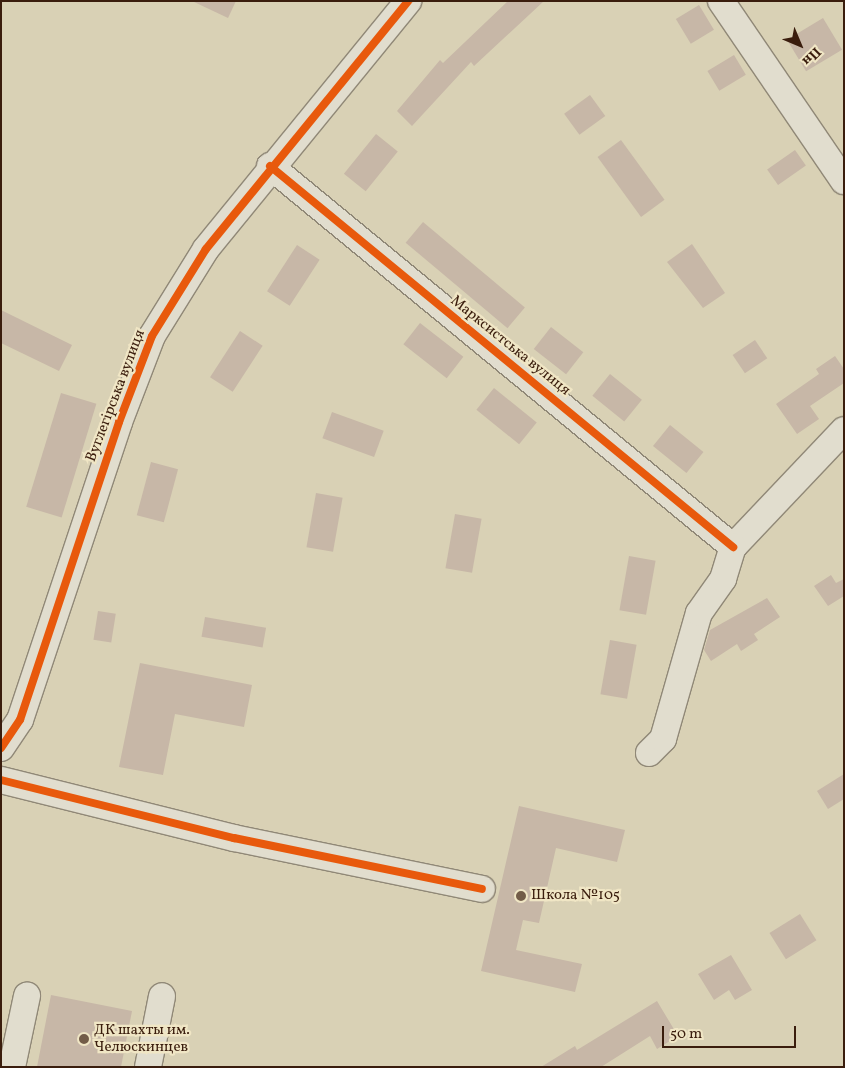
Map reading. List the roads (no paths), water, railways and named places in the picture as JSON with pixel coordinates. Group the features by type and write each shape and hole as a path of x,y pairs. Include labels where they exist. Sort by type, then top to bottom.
{"street":[{"name":"Вуглегірська вулиця","path":"1,748 20,720 118,422 152,336 185,277 270,166 408,1"},
{"path":"721,1 844,181"},
{"name":"Марксистська вулиця","path":"270,166 733,547"},
{"path":"649,753 663,738 699,613 724,579 733,547 844,430"},
{"path":"1,780 234,838 482,889"},
{"path":"12,1067 27,996"},
{"path":"148,1067 162,996"}],"place":[{"name":"Школа №105","path":"521,896"},
{"name":"ДК шахты им. Челюскинцев","path":"84,1039"}]}
